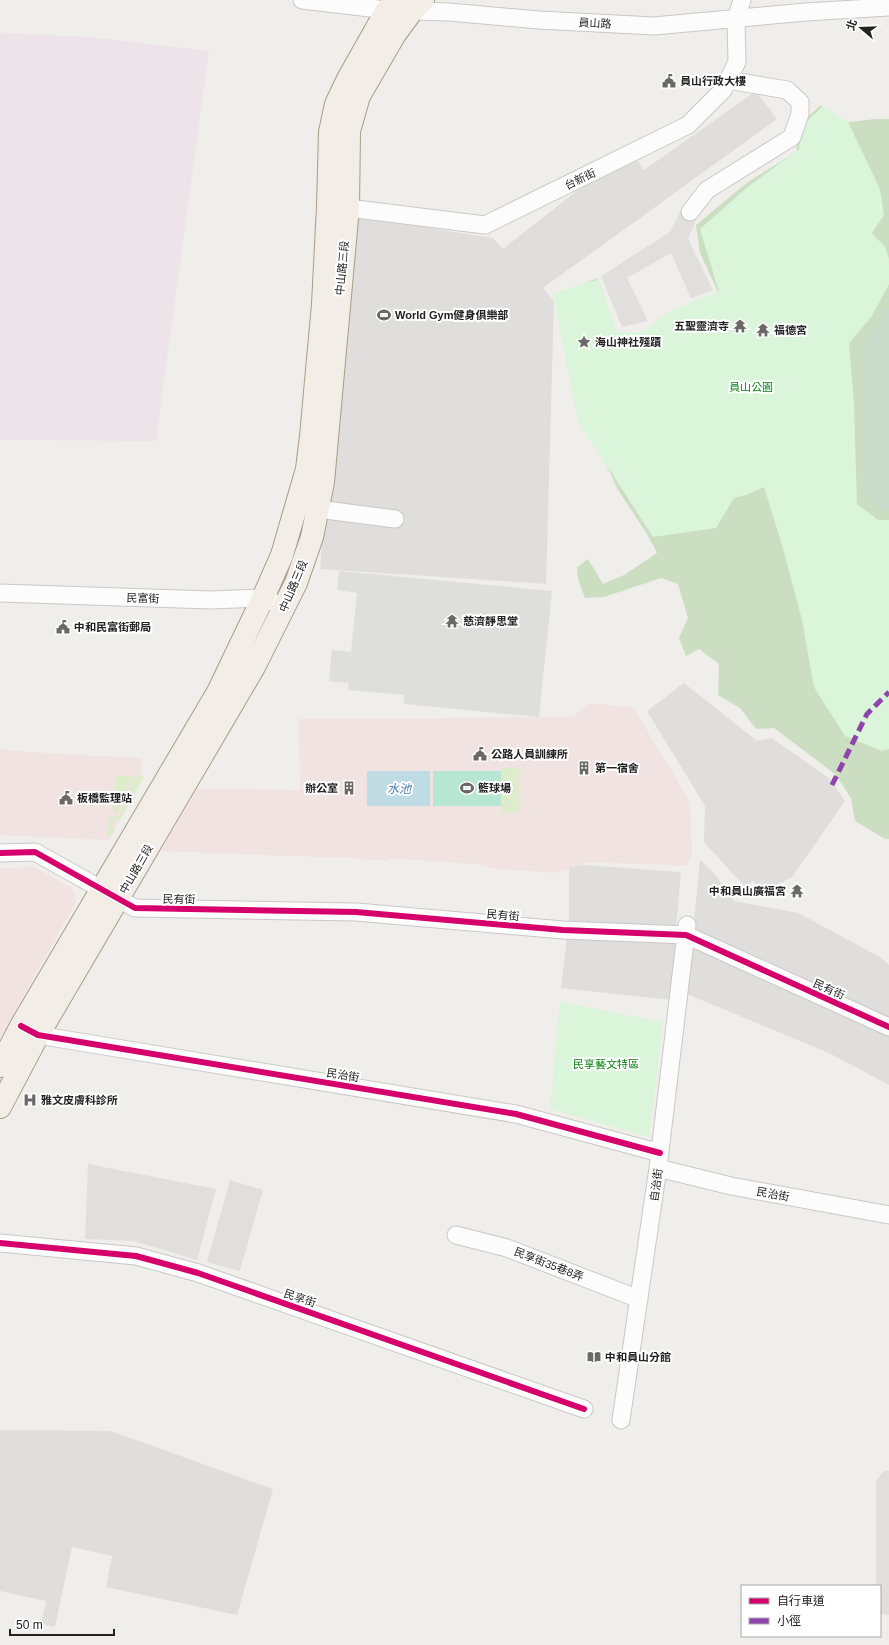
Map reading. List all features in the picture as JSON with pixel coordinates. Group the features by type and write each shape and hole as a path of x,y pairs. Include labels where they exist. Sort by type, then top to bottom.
{"main road":[{"name":"中山路三段","path":"0,1066 29,1030 109,894 254,667 296,583 312,537 324,482 348,208 349,131 359,96 395,34 404,5"},
{"name":"中山路三段","path":"109,894 218,692 282,555 307,469 311,436 323,304 330,132 336,104 348,79 404,5"},
{"name":"中山路三段","path":"0,1106 29,1030"}],"street":[{"name":"員山路","path":"302,0 404,5 539,20 654,26 806,12 889,7"},
{"name":"台新街","path":"348,208 485,225 688,125 723,90 737,62 736,19 742,0"},
{"path":"690,212 707,190 792,137 800,114 800,102 788,90 728,80"},
{"path":"318,509 395,519"},
{"name":"民富街","path":"0,593 210,600 263,598 285,607"},
{"name":"民有街","path":"0,853 35,852 135,908 356,912 563,930 686,930 889,1027"},
{"name":"自治街","path":"621,1420 659,1161 686,930"},
{"name":"民治街","path":"29,1030 516,1114 731,1186 889,1215"},
{"name":"民享街35巷8弄","path":"456,1235 507,1248 639,1299"},
{"name":"民享街","path":"0,1242 136,1256 198,1273 584,1408"}],"shaded area":[{"path":"0,33 90,37 209,51 156,441 0,440"},
{"path":"756,91 777,119 543,288 554,301 546,584 320,569 352,216 493,238 503,249 630,149 644,170"},
{"path":"682,208 697,218 688,239 713,290 691,298 671,253 627,278 648,321 622,327 601,276 670,232"},
{"name":"慈濟靜思堂","path":"339,571 552,591 539,717 404,704 404,695 348,690 349,683 329,681 332,650 351,652 357,593 337,590"},
{"path":"684,683 757,741 772,738 830,779 845,801 792,877 765,892 753,881 745,887 704,842 705,806 647,711"},
{"name":"公路人員訓練所","path":"590,703 632,708 636,712 688,798 691,818 692,854 687,866 589,862 555,873 488,868 488,865 405,859 389,859 388,861 359,858 308,857 308,855 290,856 161,851 197,789 300,790 299,719 573,717"},
{"name":"板橋監理站","path":"0,749 41,753 142,758 141,774 143,778 109,840 0,835"},
{"path":"700,859 717,877 734,901 798,913 880,957 889,965 889,1085 829,1053 687,994"},
{"path":"569,864 681,872 676,928 569,921"},
{"path":"34,867 72,888 76,895 75,904 0,1038 0,868"},
{"path":"567,938 677,942 672,1000 561,988"},
{"path":"88,1164 216,1189 197,1260 134,1241 85,1239"},
{"path":"230,1180 263,1190 240,1271 207,1262"},
{"path":"0,1430 111,1431 273,1489 237,1615 106,1587 112,1556 72,1547 55,1627 41,1624 46,1601 0,1591"},
{"path":"884,1471 889,1471 889,1615 881,1614 881,1585 876,1585 876,1481"}],"green space":[{"name":"員山公園","path":"821,105 835,124 875,119 889,119 889,839 885,839 855,821 851,798 835,774 774,728 756,729 740,708 718,695 719,664 699,649 686,656 679,638 688,618 678,584 661,578 604,597 585,598 578,579 577,567 588,559 603,584 624,575 657,553 647,534 618,490 601,453 557,295 597,278 616,334 646,333 719,294 700,253 696,225 748,182 796,152 799,125"},
{"name":"員山公園","path":"823,106 848,122 880,189 884,215 872,233 885,247 889,259 889,284 872,316 849,343 854,405 857,504 878,520 889,520 889,749 882,751 845,736 814,687 802,620 782,545 764,487 746,495 734,498 716,528 653,537 578,421 553,293 599,279 617,332 642,332 672,310 719,292 700,229 750,185 799,149 802,126"},
{"path":"889,306 889,513 883,511 866,498 863,346"},
{"path":"501,768 519,768 519,813 501,813"},
{"name":"籃球場","path":"433,771 501,771 501,806 433,806"},
{"path":"137,774 141,774 143,778 120,820 116,818 111,826 115,829 111,837 108,836 109,818 113,818 113,816 120,816 133,776 137,777"},
{"path":"115,776 131,776 118,813 113,813"},
{"name":"民享藝文特區","path":"560,1002 663,1022 649,1137 550,1109"}],"water":[{"name":"水池","path":"367,771 430,771 430,806 367,806"}],"marked path":[{"path":"832,785 867,714 889,692"}],"cycle path":[{"path":"0,853 35,852 135,908 356,912 563,930 686,935 889,1027"},
{"path":"21,1026 38,1035 516,1114 660,1153"},
{"path":"0,1243 136,1256 198,1273 584,1409"}],"place":[{"name":"員山行政大樓","path":"669,81"},
{"name":"World Gym健身俱樂部","path":"384,315"},
{"name":"五聖靈濟寺","path":"740,326"},
{"name":"福德宮","path":"763,330"},
{"name":"海山神社殘蹟","path":"584,342"},
{"name":"慈濟靜思堂","path":"452,621"},
{"name":"中和民富街郵局","path":"63,627"},
{"name":"公路人員訓練所","path":"480,754"},
{"name":"第一宿舍","path":"584,768"},
{"name":"辦公室","path":"349,788"},
{"name":"籃球場","path":"467,788"},
{"name":"板橋監理站","path":"66,798"},
{"name":"中和員山廣福宮","path":"797,891"},
{"name":"雅文皮膚科診所","path":"30,1100"},
{"name":"中和員山分館","path":"594,1357"}]}
